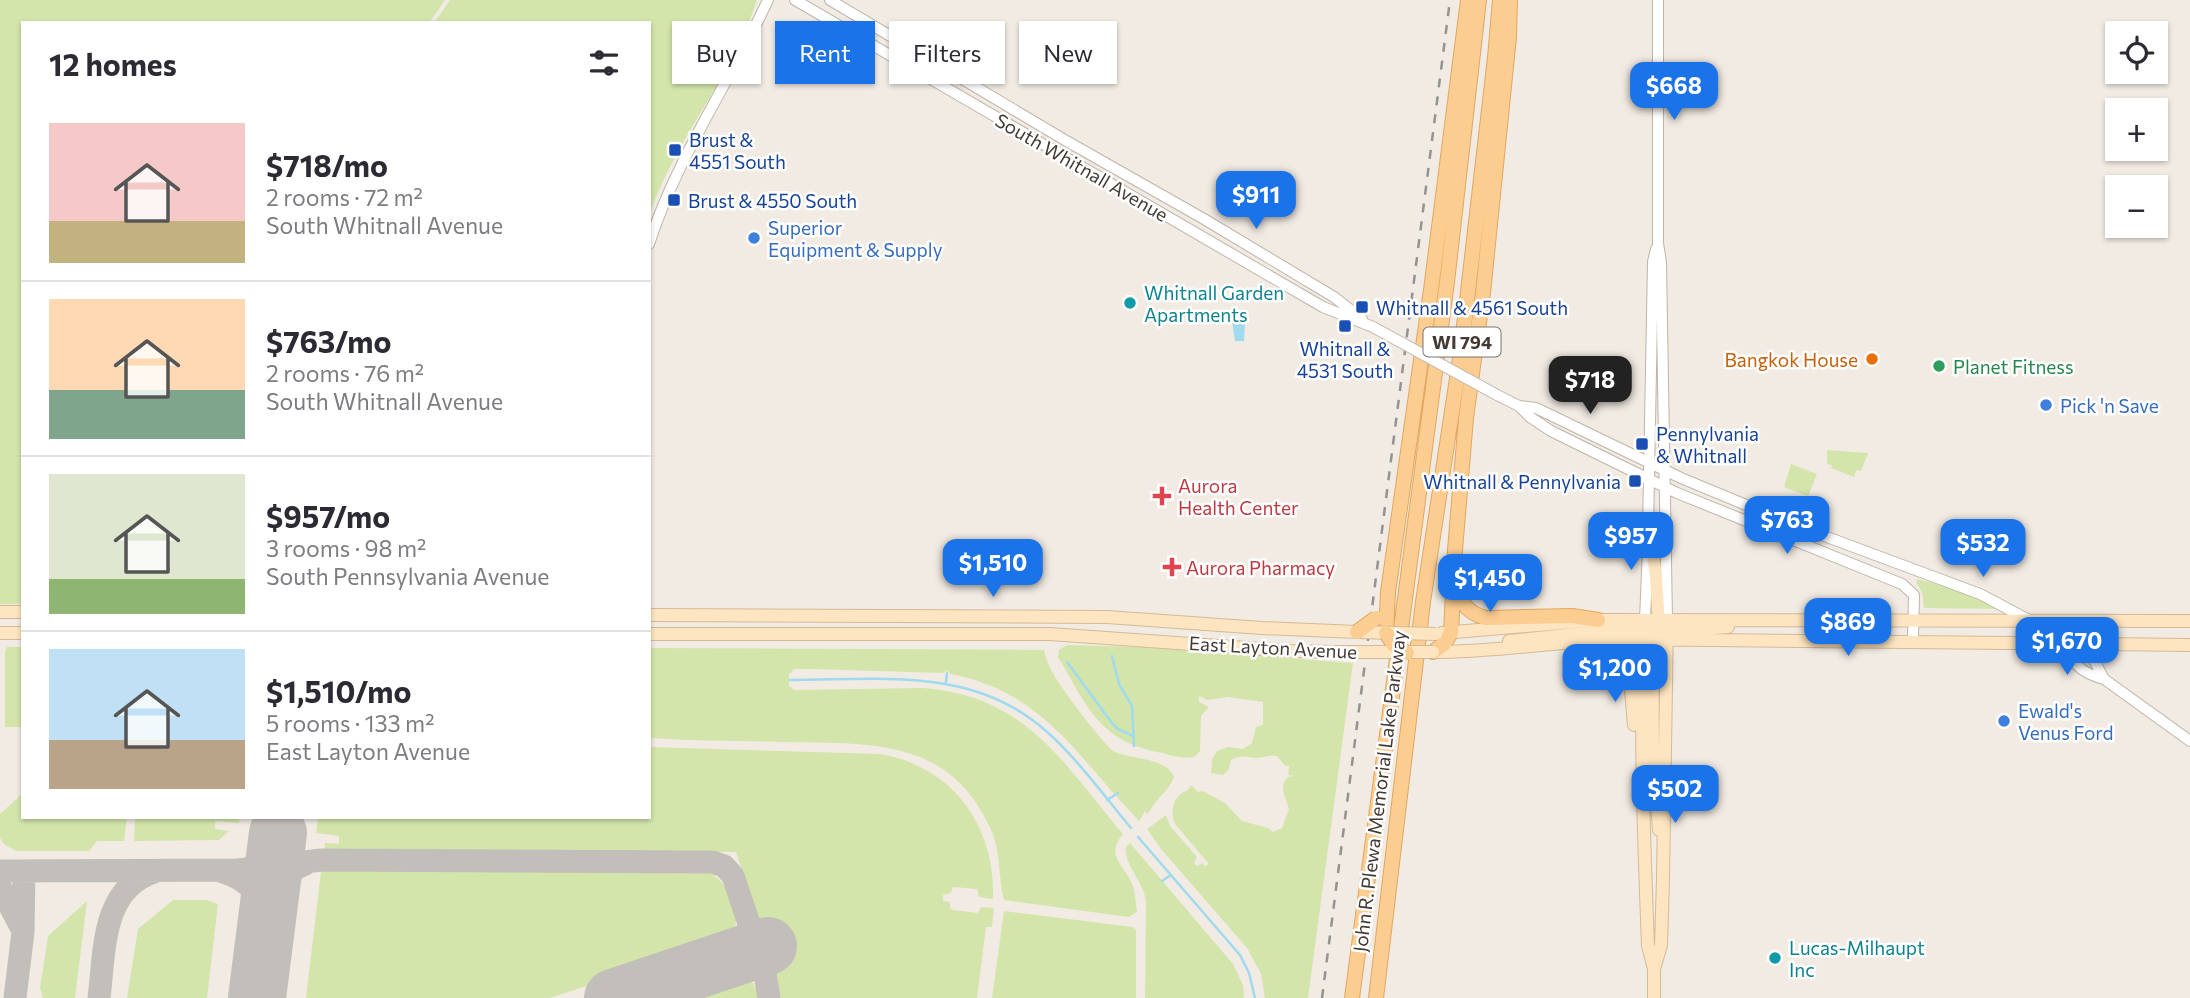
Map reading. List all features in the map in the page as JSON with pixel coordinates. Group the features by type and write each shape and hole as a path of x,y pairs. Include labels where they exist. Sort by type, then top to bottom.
{"main road":[{"path":"1407,653 1394,645 1383,624 1433,276 1468,0"},
{"name":"John R. Plewa Memorial Lake Parkway","path":"1352,998 1447,282 1479,0"},
{"name":"John R. Plewa Memorial Lake Parkway","path":"1376,998 1423,602 1463,338 1500,0"},
{"path":"1438,652 1451,633 1466,418 1483,293 1509,37 1510,0"},
{"path":"1648,525 1656,577 1663,879 1661,946 1654,969"},
{"path":"1453,578 1465,608 1486,618 1572,616 1598,620"},
{"path":"0,612 21,612"},
{"name":"East Layton Avenue","path":"651,615 1107,617 1357,632"},
{"name":"East Layton Avenue","path":"1383,624 1436,634 1598,620 1656,629 1913,642 2190,645"},
{"name":"East Layton Avenue","path":"651,634 1050,634 1291,651 1407,653 1485,651 1589,640 1656,629 1775,620 2190,621"},
{"path":"1357,632 1383,624"},
{"path":"1438,652 1531,637 1656,629"},
{"path":"1641,767 1656,629"},
{"path":"0,633 21,633"},
{"path":"1589,640 1612,649 1623,657 1629,668 1641,767 1648,946 1654,969 1654,998"}],"street":[{"path":"651,239 678,171 768,0"},
{"name":"South Whitnall Avenue","path":"795,0 1323,307 1373,327 1520,407 1551,431 1665,487 1902,584 1913,595 1913,642"},
{"name":"South Whitnall Avenue","path":"830,0 1322,290 1373,327"},
{"path":"1656,629 1665,487 1661,273 1657,243 1658,0"},
{"path":"976,106 984,91"},
{"path":"1648,525 1653,262 1657,243"},
{"name":"South Whitnall Avenue","path":"1520,407 1536,408 1665,470 1792,524 1980,594 2029,620"},
{"path":"2075,621 2071,644 2074,663 2091,675 2104,679 2190,741"},
{"path":"2090,621 2093,658 2104,679"}],"green space":[{"path":"0,0 445,0 430,21 21,21 21,604 0,604"},
{"path":"450,0 757,0 749,21 672,21 672,84 717,84 673,161 651,211 651,21 435,21"},
{"path":"1827,450 1868,453 1861,471 1856,470 1854,477 1827,464"},
{"path":"1791,464 1817,474 1808,496 1784,487"},
{"path":"1917,579 1960,590 1999,609 1924,608"},
{"path":"1067,645 1139,647 1353,663 1308,998 1265,998 1261,974 1247,948 1161,849 1147,829 1166,815 1170,826 1197,857 1194,863 1197,866 1202,863 1205,866 1209,864 1173,819 1176,799 1191,785 1198,792 1203,791 1225,803 1242,821 1273,832 1282,828 1289,809 1284,784 1288,777 1294,776 1288,775 1289,766 1285,766 1277,756 1240,757 1231,760 1229,769 1223,775 1211,773 1212,759 1217,751 1228,747 1243,749 1252,743 1256,727 1263,725 1263,702 1228,697 1207,700 1199,696 1199,702 1209,707 1201,716 1200,751 1194,757 1186,758 1148,750 1114,734 1088,708 1058,658 1059,650"},
{"path":"7,647 21,647 21,727 5,727"},
{"path":"651,648 1044,650 1058,682 1110,748 1122,755 1157,762 1174,777 1148,814 1145,811 1139,821 1116,796 1117,792 1114,794 1062,735 1024,703 1002,691 950,674 948,670 943,673 794,669 789,674 789,686 794,690 922,688 958,693 989,704 1016,719 1061,759 1123,834 1118,842 1116,855 1133,886 1137,912 1129,917 1004,900 995,840 975,801 955,779 932,763 907,752 850,744 651,738"},
{"path":"651,747 880,754 906,761 929,772 949,786 965,804 978,825 987,848 993,899 979,897 977,889 953,887 951,893 943,895 943,901 950,902 950,908 953,910 978,913 981,907 994,908 992,927 986,927 977,998 779,998 767,944 736,852 328,850 325,849 325,843 339,844 339,836 316,833 318,819 651,819"},
{"path":"21,795 21,819 127,819 124,841 97,841 89,851 16,851 5,845 0,838 0,814"},
{"path":"135,819 240,819 239,823 215,821 215,829 229,831 219,840 134,841"},
{"path":"1130,843 1233,964 1243,985 1244,998 1145,998 1146,901 1127,859 1126,847"},
{"path":"321,872 706,872 722,883 728,892 736,913 736,923 733,933 726,940 550,998 306,998"},
{"path":"173,900 206,900 218,904 207,998 127,998 138,929"},
{"path":"87,901 75,998 43,998 40,988 48,936"},
{"path":"1004,911 1133,927 1136,930 1136,998 992,998"},
{"path":"739,977 753,983 760,998 676,998"}],"water":[{"path":"1232,321 1245,321 1244,341 1235,341"}],"waterway":[{"path":"1112,656 1119,684 1132,706 1134,746"},
{"path":"1067,662 1112,723 1133,736"},
{"path":"946,682 947,673"},
{"path":"790,680 924,681 957,686 988,696 1018,710 1057,741 1131,828"},
{"path":"1107,800 1118,793"},
{"path":"1138,837 1240,955 1249,973 1255,998"},
{"path":"1162,881 1171,875"}],"taxiway":[{"path":"0,871 238,870 321,860 712,862 724,866 733,876 764,968 769,998"},
{"path":"268,922 271,903 282,880 305,864"},
{"path":"15,998 23,932 24,871"},
{"path":"99,998 105,942 115,907 124,892 137,880 154,872"},
{"path":"223,872 246,883 263,909 265,918 255,998"},
{"path":"0,887 21,927"},
{"path":"734,958 748,939 749,923"}],"runway":[{"path":"257,998 278,833"},
{"path":"613,998 768,946"}],"railway":[{"path":"1322,998 1450,0"}],"place":[{"name":"Brust & 4551 South","path":"675,150"},
{"name":"Brust & 4550 South","path":"674,200"},
{"name":"Superior Equipment & Supply","path":"754,238"},
{"name":"Whitnall Garden Apartments","path":"1130,303"},
{"name":"Whitnall & 4561 South","path":"1362,307"},
{"name":"Whitnall & 4531 South","path":"1345,326"},
{"name":"Bangkok House","path":"1872,359"},
{"name":"Planet Fitness","path":"1939,366"},
{"name":"Pick 'n Save","path":"2046,405"},
{"name":"Pennylvania & Whitnall","path":"1642,444"},
{"name":"Whitnall & Pennylvania","path":"1635,481"},
{"name":"Aurora Health Center","path":"1162,496"},
{"name":"Aurora Pharmacy","path":"1172,567"},
{"name":"Ewald's Venus Ford","path":"2004,721"},
{"name":"Lucas-Milhaupt Inc","path":"1775,958"}]}
